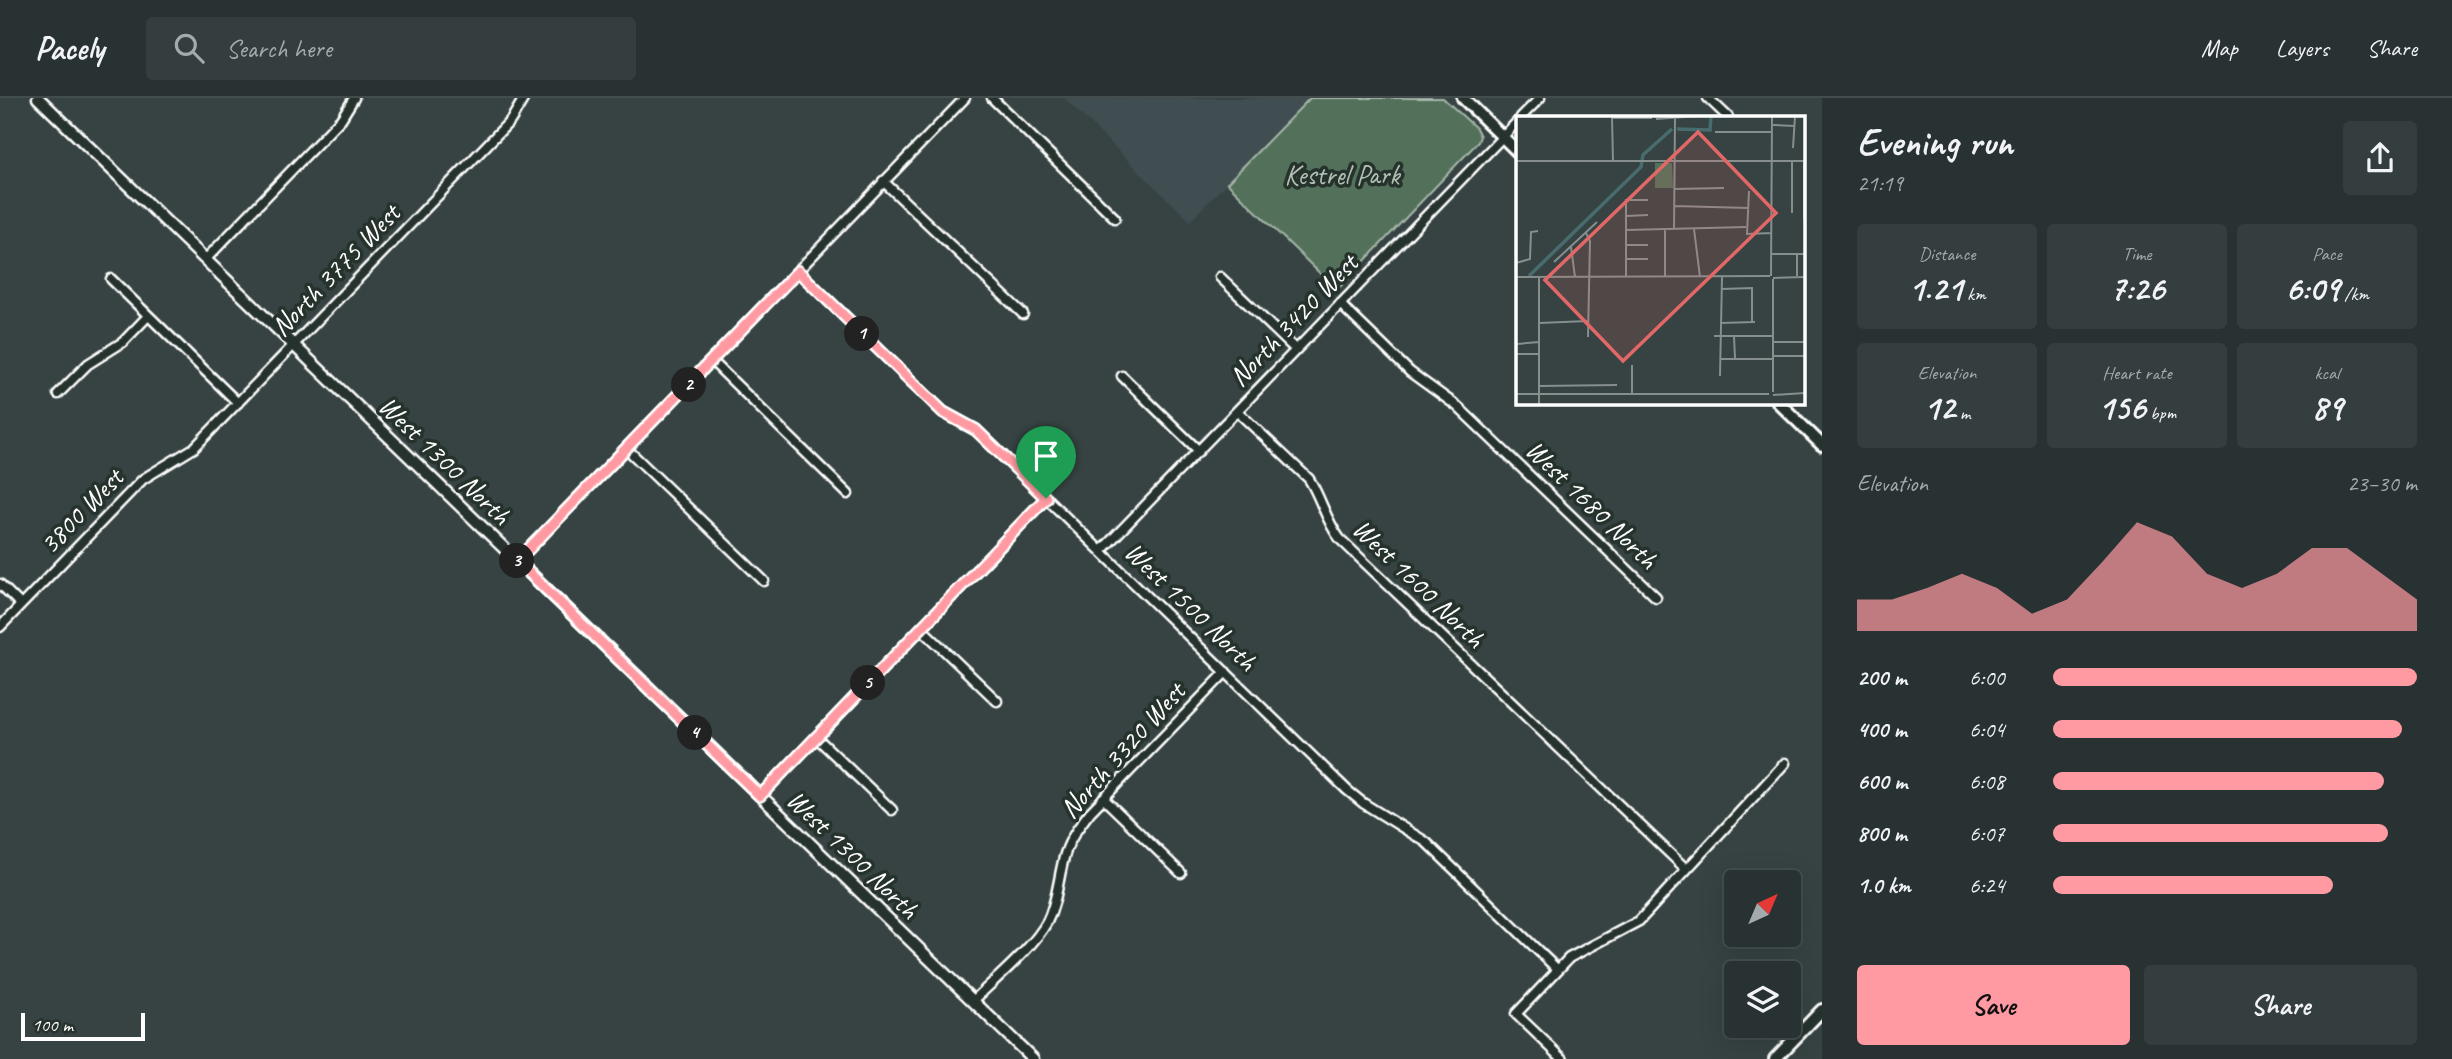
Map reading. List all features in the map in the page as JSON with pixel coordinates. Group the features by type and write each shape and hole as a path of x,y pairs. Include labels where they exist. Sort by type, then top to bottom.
{"main road":[{"path":"1463,98 1516,151"},
{"path":"1780,404 1822,445"},
{"path":"1775,1059 1822,1010"}],"street":[{"name":"West 1300 North","path":"38,98 1033,1059"},
{"path":"205,260 341,119 354,98"},
{"name":"North 3775 West","path":"169,463 194,448 238,403 511,120 524,98"},
{"path":"517,561 965,98"},
{"path":"992,98 1115,218"},
{"name":"North 3420 West","path":"1522,116 1540,98"},
{"path":"1708,98 1727,116"},
{"name":"North 3420 West","path":"1101,551 1516,122"},
{"path":"883,181 1023,314"},
{"name":"West 1500 North","path":"798,271 943,412 976,430 1347,790 1426,842 1557,969"},
{"path":"1220,277 1296,350"},
{"path":"111,279 238,403"},
{"name":"West 1680 North","path":"1340,304 1410,372 1457,406 1656,597"},
{"path":"58,394 88,363 122,342 149,316"},
{"path":"712,361 848,494"},
{"path":"1122,376 1199,451"},
{"name":"West 1600 North","path":"1237,411 1309,478 1330,526 1340,539 1686,869"},
{"path":"627,449 764,581"},
{"name":"3800 West","path":"0,626 143,480 169,463"},
{"path":"760,796 1046,498"},
{"path":"0,584 21,605"},
{"path":"921,628 997,701"},
{"name":"North 3320 West","path":"973,1001 1033,941 1045,924 1054,904 1066,850 1077,828 1226,672"},
{"path":"816,737 892,810"},
{"path":"1563,1059 1516,1014 1557,969 1584,949 1639,921 1785,763"},
{"path":"1103,798 1181,873"}],"shaded area":[{"path":"1064,98 1310,98 1190,221"}],"green space":[{"name":"Kestrel Park","path":"1310,98 1443,98 1476,128 1480,136 1478,142 1337,290 1227,183"}],"route":[{"path":"798,271 943,412 976,430 1046,498 760,796 517,561 798,271"}]}
